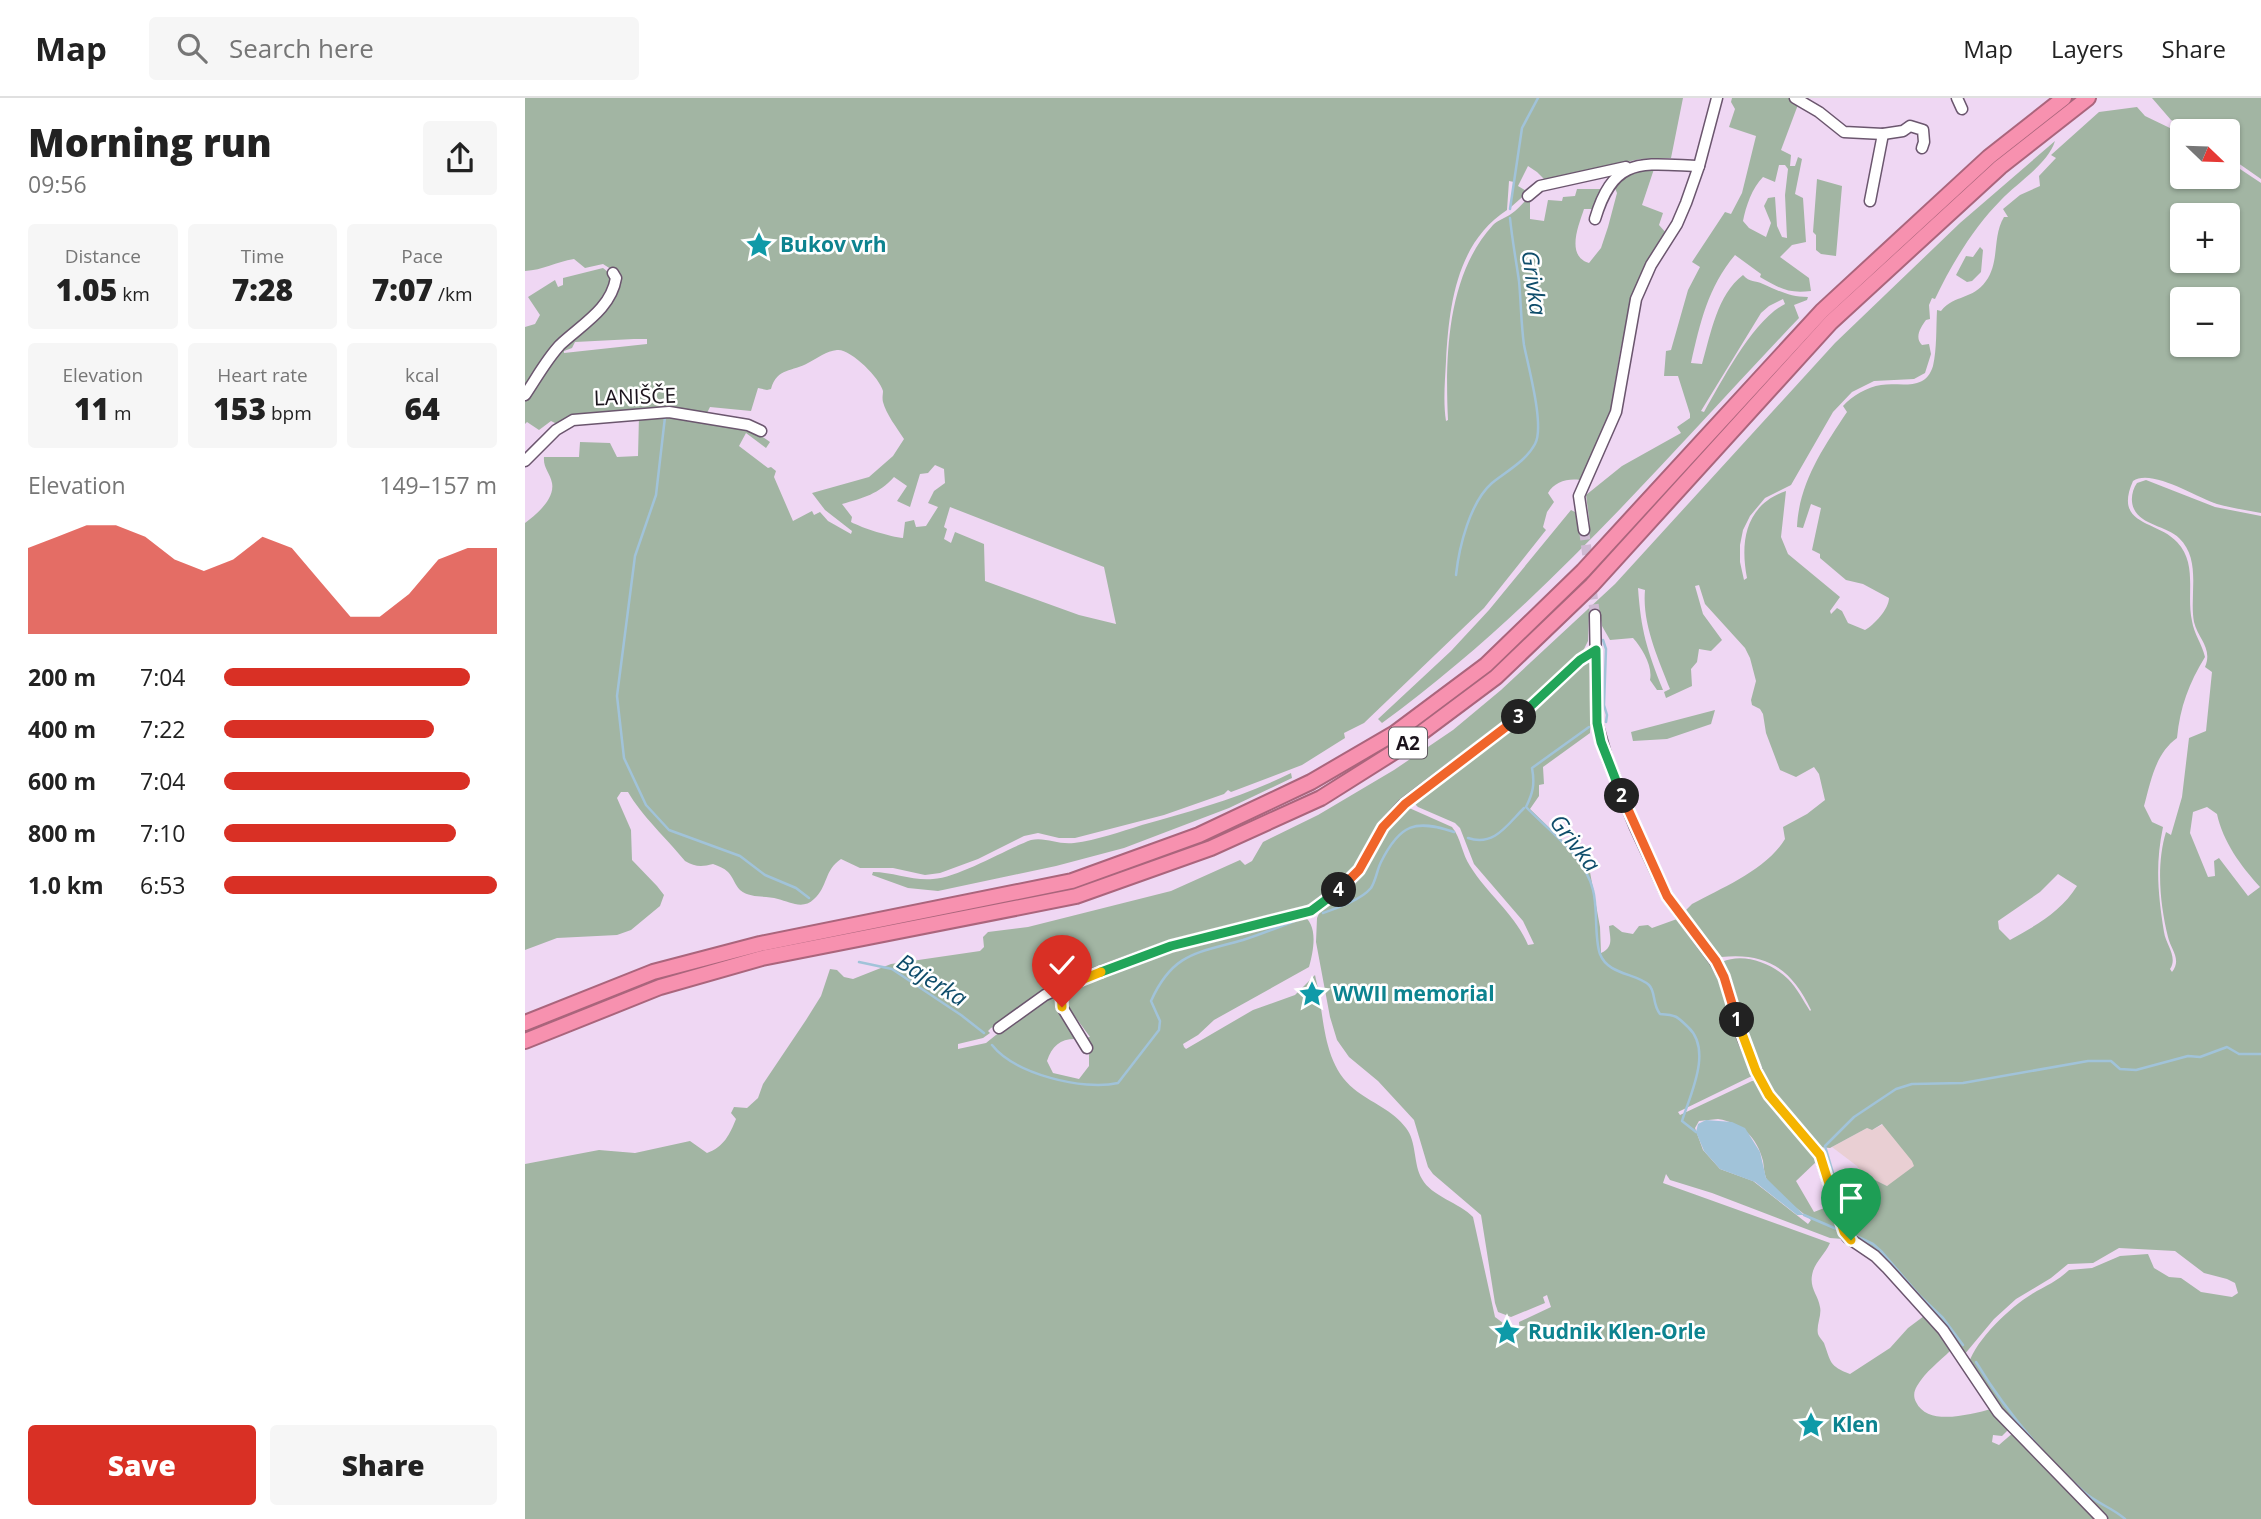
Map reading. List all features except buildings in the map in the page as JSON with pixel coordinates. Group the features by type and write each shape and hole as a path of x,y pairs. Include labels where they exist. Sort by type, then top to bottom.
{"highway":[{"name":"A2","path":"525,1023 653,972 760,944 1072,881 1199,835 1311,782 1395,733 1486,665 1583,571 1822,311 1989,158 2064,98"},
{"name":"A2","path":"525,1041 660,987 762,958 1076,896 1211,848 1321,798 1405,745 1496,677 1592,585 1831,323 2000,167 2088,98"}],"street":[{"path":"1584,530 1579,496 1616,412 1636,299 1651,265 1677,224 1699,166 1717,98"},
{"path":"1795,98 1819,112 1844,132 1884,134 1902,131 1910,126 1923,130 1922,148"},
{"path":"1957,98 1962,109"},
{"path":"1870,201 1884,134"},
{"path":"1528,196 1540,186 1606,170 1643,164 1699,166"},
{"path":"1595,219 1602,194 1630,166"},
{"path":"525,395 559,347 602,306 615,285 616,278 613,273"},
{"name":"LANIŠČE","path":"525,461 556,430 573,420 669,412 727,421 761,431"},
{"path":"1595,615 1597,723 1607,758 1667,896 1716,961 1724,977 1756,1071 1769,1095 1820,1155 1844,1232 1847,1237 1875,1256 1943,1330 1998,1412 2102,1519"},
{"path":"999,1028 1045,995 1171,946 1311,911 1359,870 1383,827 1405,804 1518,718 1580,660 1596,650"},
{"path":"1061,988 1062,1007 1087,1048"}],"shaded area":[{"path":"1884,1124 1924,1163 1887,1186 1861,1173 1857,1166 1832,1147 1867,1128 1872,1130"}],"green space":[{"path":"525,98 1683,98 1671,158 1640,159 1545,180 1528,166 1518,186 1528,192 1511,207 1514,182 1509,181 1507,210 1476,240 1466,258 1453,298 1447,340 1446,421 1452,317 1466,268 1493,225 1527,199 1530,199 1530,219 1544,221 1548,200 1562,201 1563,197 1575,196 1577,189 1602,189 1592,209 1584,209 1577,232 1578,254 1589,263 1601,248 1608,227 1617,193 1613,183 1625,170 1656,163 1642,205 1663,213 1659,225 1667,234 1633,292 1609,420 1580,480 1562,482 1551,489 1548,493 1554,502 1547,512 1543,527 1546,530 1484,608 1364,723 1344,733 1345,738 1302,765 1164,815 1075,838 1059,838 1038,833 1024,836 978,859 940,873 925,875 893,868 860,868 841,859 832,868 818,894 810,902 801,905 749,895 740,890 723,868 713,864 695,865 685,861 628,792 621,792 617,798 631,830 632,860 664,895 660,906 631,930 617,935 557,938 525,950 525,523 540,511 551,495 552,483 544,457 579,457 580,442 610,443 617,457 638,456 639,416 689,417 725,422 742,427 770,442 766,448 746,433 739,446 776,471 774,477 793,521 812,511 814,515 820,512 828,521 851,534 852,531 825,510 812,493 869,477 893,456 904,439 887,411 881,385 864,365 849,354 837,350 781,373 771,389 758,388 751,411 710,407 706,415 672,411 559,425 551,421 539,430 527,422 525,424 525,400 563,346 594,318 617,273 603,264 585,268 574,259 525,271","holes":["647,339 647,344 564,353 572,348 575,342","935,465 944,469 945,483 934,491 928,503 938,507 926,526 916,527 914,520 905,522 903,538 851,522 852,517 842,504 876,491 894,477 907,486 897,501 910,507 920,474 928,473","950,507 1104,567 1116,624 1079,615 985,581 984,544 955,532 951,543 944,539 947,529 944,527"]},
{"path":"1732,98 1791,98 1799,102 1781,150 1791,155 1790,166 1795,166 1798,157 1802,159 1795,194 1803,198 1806,242 1792,245 1780,257 1809,278 1811,291 1796,292 1778,287 1760,277 1761,274 1735,255 1712,293 1691,363 1702,364 1721,304 1734,283 1743,275 1785,293 1808,297 1807,300 1794,305 1799,318 1650,478 1548,581 1495,631 1382,723 1378,719 1451,651 1489,610 1571,510 1577,513 1579,529 1590,526 1586,495 1622,466 1681,433 1677,427 1690,418 1678,376 1664,376 1666,351 1671,350 1688,290 1700,267 1692,262 1725,212 1731,214 1742,193 1756,136 1729,127 1735,109","holes":["1779,165 1785,165 1788,169 1785,195 1787,238 1782,237 1777,226 1775,197 1768,198 1764,206 1771,223 1766,237 1749,228 1743,221 1756,186 1763,177 1775,182","1783,299 1785,304 1761,323 1750,337 1704,412 1701,411 1761,313"]},
{"path":"2152,98 2261,98 2261,179 2240,164 2240,119 2170,119"},
{"path":"2137,107 2145,116 2170,128 2170,189 2240,189 2240,169 2261,183 2261,513 2217,504 2151,478 2133,481 2128,496 2133,514 2169,535 2183,551 2189,570 2192,621 2205,657 2186,696 2177,738 2159,760 2144,806 2152,822 2163,827 2158,867 2159,892 2164,932 2173,960 2170,969 2172,972 2176,959 2163,911 2161,858 2166,832 2171,835 2182,797 2189,738 2206,731 2212,672 2205,667 2206,649 2194,622 2193,567 2186,547 2174,534 2142,519 2133,506 2132,496 2137,483 2146,480 2215,507 2261,516 2261,1519 2106,1519 2004,1413 1969,1363 1986,1334 2004,1315 2069,1270 2092,1268 2120,1256 2148,1254 2154,1268 2169,1277 2181,1278 2201,1292 2232,1297 2238,1293 2235,1283 2204,1273 2175,1251 2119,1248 2093,1263 2068,1264 2051,1278 2016,1299 1994,1319 1964,1355 1946,1329 1929,1314 1878,1253 1852,1238 1845,1229 1837,1200 1845,1193 1850,1183 1847,1176 1851,1173 1856,1178 1861,1173 1887,1186 1914,1166 1912,1161 1882,1124 1872,1130 1867,1128 1830,1148 1818,1147 1780,1105 1756,1067 1722,962 1748,959 1774,968 1791,983 1810,1011 1804,996 1776,966 1751,957 1721,957 1683,913 1692,904 1743,877 1767,860 1785,839 1783,827 1825,800 1819,774 1814,767 1796,777 1780,770 1766,733 1763,714 1752,705 1756,681 1750,658 1745,648 1705,604 1699,585 1695,586 1703,614 1722,640 1711,651 1699,649 1697,662 1691,669 1692,686 1666,698 1664,692 1670,689 1648,628 1645,590 1638,588 1646,640 1663,690 1657,690 1650,680 1648,663 1633,638 1610,640 1602,626 1600,614 1589,613 1588,641 1583,651 1500,727 1398,806 1379,826 1354,870 1343,883 1325,896 1267,920 1151,949 1062,986 1042,991 1028,1004 1017,1009 1016,1015 991,1028 988,1031 990,1033 983,1038 958,1044 958,1049 986,1043 1032,1006 1050,996 1067,1014 1075,1039 1057,1044 1047,1061 1053,1073 1079,1079 1089,1066 1089,1054 1083,1038 1090,1037 1068,1007 1069,991 1076,984 1151,954 1259,928 1300,914 1306,918 1313,930 1309,967 1214,1020 1183,1044 1184,1047 1186,1049 1253,1010 1295,995 1315,975 1326,1037 1335,1065 1354,1089 1406,1128 1412,1140 1419,1173 1426,1185 1473,1217 1495,1317 1503,1323 1503,1334 1520,1332 1519,1322 1551,1307 1547,1295 1543,1297 1545,1303 1511,1317 1498,1312 1481,1215 1433,1174 1428,1167 1414,1120 1378,1081 1349,1057 1337,1040 1316,942 1317,918 1322,907 1355,880 1384,831 1407,807 1452,827 1477,876 1516,924 1528,945 1534,944 1523,921 1474,864 1460,828 1413,802 1515,723 1580,664 1590,661 1593,666 1590,733 1543,767 1544,784 1539,785 1539,796 1530,809 1590,872 1600,927 1601,953 1610,945 1609,926 1613,925 1622,932 1633,934 1639,926 1648,925 1652,928 1677,919 1705,948 1725,990 1754,1075 1678,1112 1680,1115 1752,1081 1758,1081 1769,1099 1817,1156 1817,1161 1796,1181 1814,1212 1832,1205 1843,1239 1830,1238 1670,1180 1666,1174 1663,1183 1830,1243 1815,1267 1812,1282 1820,1310 1818,1334 1834,1366 1850,1374 1890,1348 1908,1328 1924,1316 1940,1331 1951,1350 1928,1371 1916,1388 1914,1398 1922,1410 1940,1417 1950,1417 1992,1409 2010,1428 2002,1436 1993,1435 1992,1442 1999,1445 2014,1432 2098,1519 525,1519 525,1164 599,1150 635,1153 690,1141 707,1153 726,1139 736,1119 731,1113 734,1107 747,1108 758,1098 763,1084 821,996 830,969 853,979 891,964 980,951 984,947 983,937 988,932 1028,927 1171,891 1240,860 1245,865 1252,861 1263,842 1318,815 1394,770 1453,730 1501,690 1615,584 1835,343 1960,223 2055,141 2046,158 2001,200 1972,234 1935,299 1932,298 1929,305 1930,319 1926,320 1918,335 1922,345 1929,344 1931,354 1925,373 1914,379 1874,381 1852,392 1833,412 1791,485 1765,498 1750,516 1743,530 1740,562 1744,580 1747,578 1745,538 1754,515 1772,497 1786,491 1781,537 1788,554 1840,597 1830,611 1831,614 1837,608 1842,611 1848,623 1865,630 1869,628 1884,612 1889,598 1863,584 1846,580 1820,558 1820,554 1812,550 1821,508 1811,504 1803,528 1797,527 1807,481 1847,412 1843,406 1847,402 1870,388 1918,383 1929,374 1935,353 1937,310 1941,311 1952,302 1975,291 1986,281 1993,266 2000,225 2004,217 2008,217 2003,209 2020,195 2040,186 2039,176 2056,158 2051,155 2099,112","holes":["2207,807 2217,814 2234,853 2260,887 2248,896 2219,858 2214,861 2215,876 2208,877 2190,833 2193,812","2058,874 2077,886 2055,911 2010,940 1999,929 1998,921 2040,892","1699,1121 1727,1121 1747,1132 1757,1145 1769,1183 1811,1220 1808,1224 1753,1181 1720,1169 1703,1150 1695,1128"]},
{"path":"1817,179 1842,186 1836,256 1821,254 1816,250 1816,235 1813,232"},
{"path":"1980,247 1983,250 1981,272 1967,282 1956,275 1966,256 1973,257"},
{"path":"603,268 613,276 610,293 525,391 525,327 535,324 540,315 528,297 555,280 558,287 563,285 563,278"},
{"path":"1715,710 1711,724 1667,739 1633,741 1631,732"},
{"path":"1291,773 1292,778 1229,808 1124,848 1056,866 938,891 908,888 872,875 873,872 918,879 944,877 1031,840 1068,843 1100,838 1218,802"}],"water":[{"path":"1706,1120 1732,1122 1745,1128 1760,1152 1766,1178 1804,1215 1797,1215 1755,1182 1720,1169 1704,1151 1696,1132 1698,1124"}],"waterway":[{"name":"Grivka","path":"1510,209 1522,128 1538,98"},
{"name":"Grivka","path":"1456,575 1463,539 1478,501 1492,483 1527,456 1538,435 1537,410 1524,345 1510,218"},
{"path":"665,417 656,495 635,556 617,696 624,758 646,805 669,830 740,856 765,875 796,888 809,898"},
{"path":"1603,640 1606,649 1606,722"},
{"name":"Grivka","path":"1589,727 1532,768 1533,788 1526,807 1574,855 1589,878 1594,897 1598,947 1604,961 1616,970 1649,985 1660,1014 1679,1018 1695,1037 1699,1048 1697,1073 1682,1121 1696,1132"},
{"name":"Bajerka","path":"1468,838 1485,840 1493,837 1524,808"},
{"name":"Bajerka","path":"1323,913 1355,900 1371,888 1388,849 1402,832 1419,826 1454,832"},
{"name":"Bajerka","path":"992,1045 1016,1064 1051,1078 1087,1085 1118,1083 1159,1030 1160,1021 1151,1001 1168,973 1188,957 1200,952 1250,938 1300,919"},
{"name":"Bajerka","path":"859,962 892,969 984,1033"},
{"path":"1963,1345 1943,1318 1882,1252 1873,1244 1854,1235 1849,1227 1825,1146 1854,1117 1896,1089 1912,1084 1963,1083 2088,1061 2111,1061 2120,1069 2136,1070 2188,1056 2200,1057 2227,1047 2239,1054 2261,1054"},
{"path":"1804,1215 1839,1230"},
{"path":"1976,1362 2025,1431 2053,1462 2089,1496 2125,1519"}],"tunnel":[{"path":"1584,530 1595,615"}],"place":[{"name":"Bukov vrh","path":"759,245"},
{"name":"WWII memorial","path":"1312,994"},
{"name":"Rudnik Klen-Orle","path":"1507,1332"},
{"name":"Klen","path":"1811,1425"}],"route":[{"path":"1062,1007 1061,988 1080,979 1171,946 1311,911 1338,891 1359,870 1383,827 1405,804 1518,718 1580,660 1596,650 1597,723 1601,742 1635,827 1667,896 1716,961 1724,977 1742,1036 1769,1095 1820,1155 1844,1232 1851,1240"}]}
